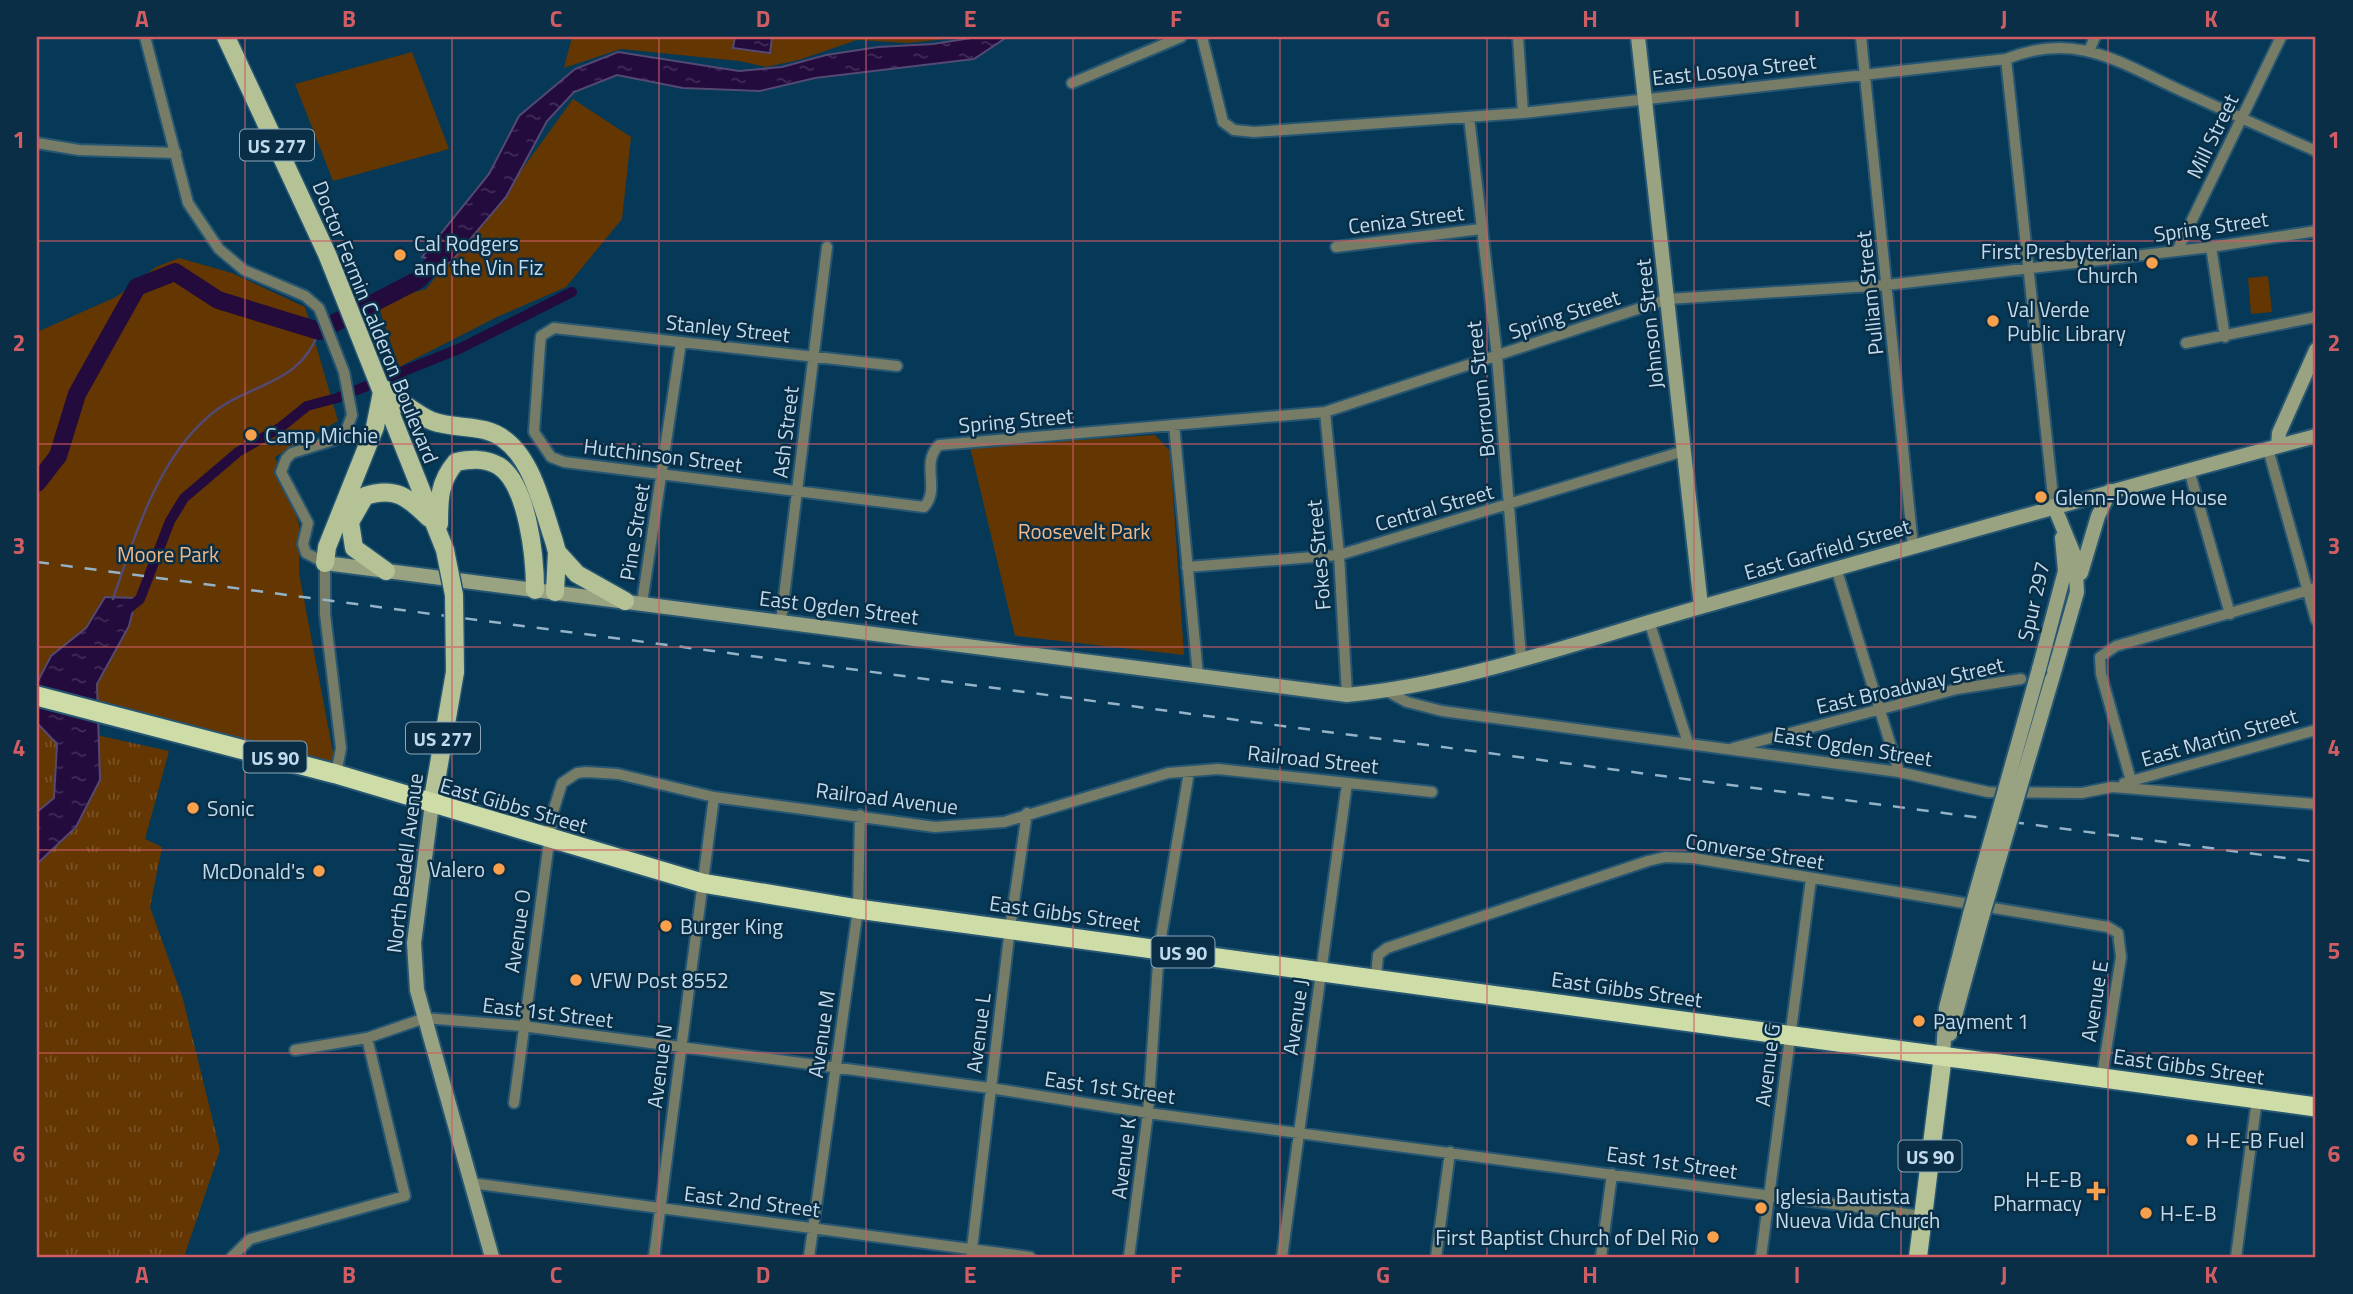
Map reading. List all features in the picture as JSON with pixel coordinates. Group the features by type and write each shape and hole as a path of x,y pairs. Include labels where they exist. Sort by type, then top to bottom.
{"highway":[{"name":"East Gibbs Street","path":"37,696 336,774 702,883 858,909 2316,1107"}],"main road":[{"name":"Doctor Fermin Calderon Boulevard","path":"226,37 327,254 382,388 409,464 439,528 445,550"},
{"name":"Johnson Street","path":"1638,37 1702,606"},
{"path":"2273,448 2313,366 2316,350"},
{"path":"325,563 327,547 375,427 382,388 432,421 482,429 505,439 524,463 557,552 577,574 634,602"},
{"name":"East Garfield Street","path":"1347,695 1387,691 1521,658 2054,506 2316,436"},
{"path":"439,528 439,489 445,474 456,462 484,460 497,465 506,472 516,489 530,531 536,559 535,590"},
{"path":"386,571 354,548 350,522 365,496 380,491 396,492 408,497 439,528"},
{"path":"2077,592 2084,558 2110,491"},
{"name":"Spur 297","path":"1943,1055 1946,1008 2052,679 2077,592 2075,557 2054,506"},
{"name":"Spur 297","path":"1976,915 2065,571 2064,547 2054,506"},
{"name":"North Bedell Avenue","path":"445,550 454,595 455,672 432,804 414,943 417,990 492,1257"},
{"path":"555,592 557,552"},
{"name":"East Ogden Street","path":"325,563 1347,695"},
{"name":"US 90","path":"1917,1257 1943,1055"}],"street":[{"path":"145,37 188,203 219,249 244,271 305,296 319,308 347,385 351,404 350,424 340,438 292,453 282,464 284,481 308,523 303,544 306,553 325,563 325,614 341,748 336,774"},
{"path":"1072,83 1181,37"},
{"name":"East Losoya Street","path":"1202,37 1223,122 1234,130 1254,132 1523,113 2006,59 2022,53 2066,47 2113,57 2316,151"},
{"path":"1518,37 1523,113"},
{"name":"Pulliam Street","path":"1861,37 1913,547"},
{"path":"2089,51 2095,37"},
{"name":"Mill Street","path":"2177,251 2281,37"},
{"path":"2006,59 2054,506"},
{"name":"Borroum Street","path":"1469,117 1497,356 1511,505 1521,658"},
{"path":"37,143 79,150 176,153"},
{"name":"Ceniza Street","path":"1336,247 1481,229"},
{"name":"Spring Street","path":"924,507 931,496 929,458 939,445 1325,412 1668,299 1887,285 2211,247 2316,231"},
{"name":"Ash Street","path":"782,621 827,247"},
{"path":"2211,247 2225,337"},
{"path":"2186,343 2316,317"},
{"name":"Stanley Street","path":"564,462 551,457 534,432 541,336 554,328 897,366"},
{"name":"Pine Street","path":"634,602 662,474 681,342"},
{"name":"Fokes Street","path":"1325,412 1339,555 1347,695"},
{"path":"1174,425 1198,675"},
{"path":"2273,448 2312,589 2316,620"},
{"name":"Central Street","path":"1187,567 1339,555 1684,451"},
{"name":"Hutchinson Street","path":"564,462 924,507"},
{"path":"2189,470 2230,614"},
{"path":"1836,568 1899,772"},
{"path":"2131,782 2101,674 2100,657 2116,646 2312,589"},
{"path":"1649,621 1688,743"},
{"name":"East Broadway Street","path":"1726,749 1957,690 2021,679"},
{"name":"East Ogden Street","path":"1387,691 1407,702 1442,711 1899,772 1989,792 2082,793 2112,787 2316,804"},
{"name":"East Martin Street","path":"2112,787 2316,730"},
{"name":"Railroad Street","path":"1189,772 1218,769 1432,792"},
{"name":"Railroad Avenue","path":"577,773 618,775 714,797 936,827 1004,822 1168,773 1189,772"},
{"name":"Avenue K","path":"1129,1257 1148,1113 1159,949 1189,772"},
{"name":"Avenue O","path":"514,1103 522,1026 553,812 562,783 577,773"},
{"name":"Avenue J","path":"1282,1257 1347,783"},
{"name":"Avenue N","path":"654,1257 714,797"},
{"name":"Avenue L","path":"972,1254 990,1088 1027,813"},
{"name":"Avenue M","path":"810,1257 858,909 860,815"},
{"name":"Converse Street","path":"1376,978 1378,955 1387,948 1657,859 1693,858 2096,923 2118,933"},
{"name":"Avenue G","path":"1761,1257 1811,878"},
{"name":"Avenue E","path":"2102,1076 2121,957 2118,933"},
{"name":"East 1st Street","path":"295,1050 367,1038 425,1018 522,1026 1923,1216"},
{"path":"232,1257 250,1240 405,1196 367,1038"},
{"path":"2236,1257 2257,1099"},
{"path":"1436,1257 1450,1152"},
{"path":"1601,1257 1612,1174"},
{"name":"East 2nd Street","path":"471,1183 814,1228 972,1254 1030,1257"}],"green space":[{"path":"572,37 966,37 908,43 857,40 799,60 766,67 739,61 621,49 564,68"},
{"path":"412,52 449,149 333,181 295,84"},
{"path":"573,99 631,137 622,219 566,287 497,317 399,367 377,302 426,289 523,168"},
{"name":"Moore Park","path":"179,258 232,273 305,307 338,421 275,457 299,524 299,573 335,763 37,685 37,332 116,297 156,267"},
{"path":"2268,276 2272,312 2251,314 2248,278"},
{"name":"Roosevelt Park","path":"1155,435 1170,451 1184,655 1015,636 970,447"},
{"path":"37,722 169,751 145,839 162,847 150,907 183,999 220,1150 184,1257 37,1257"}],"water":[{"path":"735,37 772,37 770,53 733,48"},
{"path":"978,37 1007,37 974,59 815,78 760,91 683,88 617,75 574,92 547,121 506,197 450,263 422,257 489,174 519,116 575,69 618,52 739,71 782,67 826,55 878,47 933,44"},
{"path":"105,597 136,598 129,626 97,684 100,780 76,827 37,864 37,812 54,798 57,744 37,723 37,683 51,656 86,628"}],"waterway":[{"path":"37,483 58,456 77,394 137,287 175,272 218,300 319,331 418,280 452,244"},
{"path":"124,612 140,599 170,521 184,498 238,452 281,427 307,406 337,398 461,348 572,292"},
{"path":"113,599 139,525 175,454 209,416 240,396 286,374 299,363 319,331"}],"railway":[{"path":"37,562 2316,862"}],"place":[{"name":"Cal Rodgers and the Vin Fiz","path":"400,255"},
{"name":"First Presbyterian Church","path":"2152,263"},
{"name":"Val Verde Public Library","path":"1993,321"},
{"name":"Camp Michie","path":"251,435"},
{"name":"Glenn-Dowe House","path":"2041,497"},
{"name":"Sonic","path":"193,808"},
{"name":"Valero","path":"499,869"},
{"name":"McDonald's","path":"319,871"},
{"name":"Burger King","path":"666,926"},
{"name":"VFW Post 8552","path":"576,980"},
{"name":"Payment 1","path":"1919,1021"},
{"name":"H-E-B Fuel","path":"2192,1140"},
{"name":"H-E-B Pharmacy","path":"2096,1191"},
{"name":"Iglesia Bautista Nueva Vida Church","path":"1761,1208"},
{"name":"H-E-B","path":"2146,1213"},
{"name":"First Baptist Church of Del Rio","path":"1713,1237"}]}
